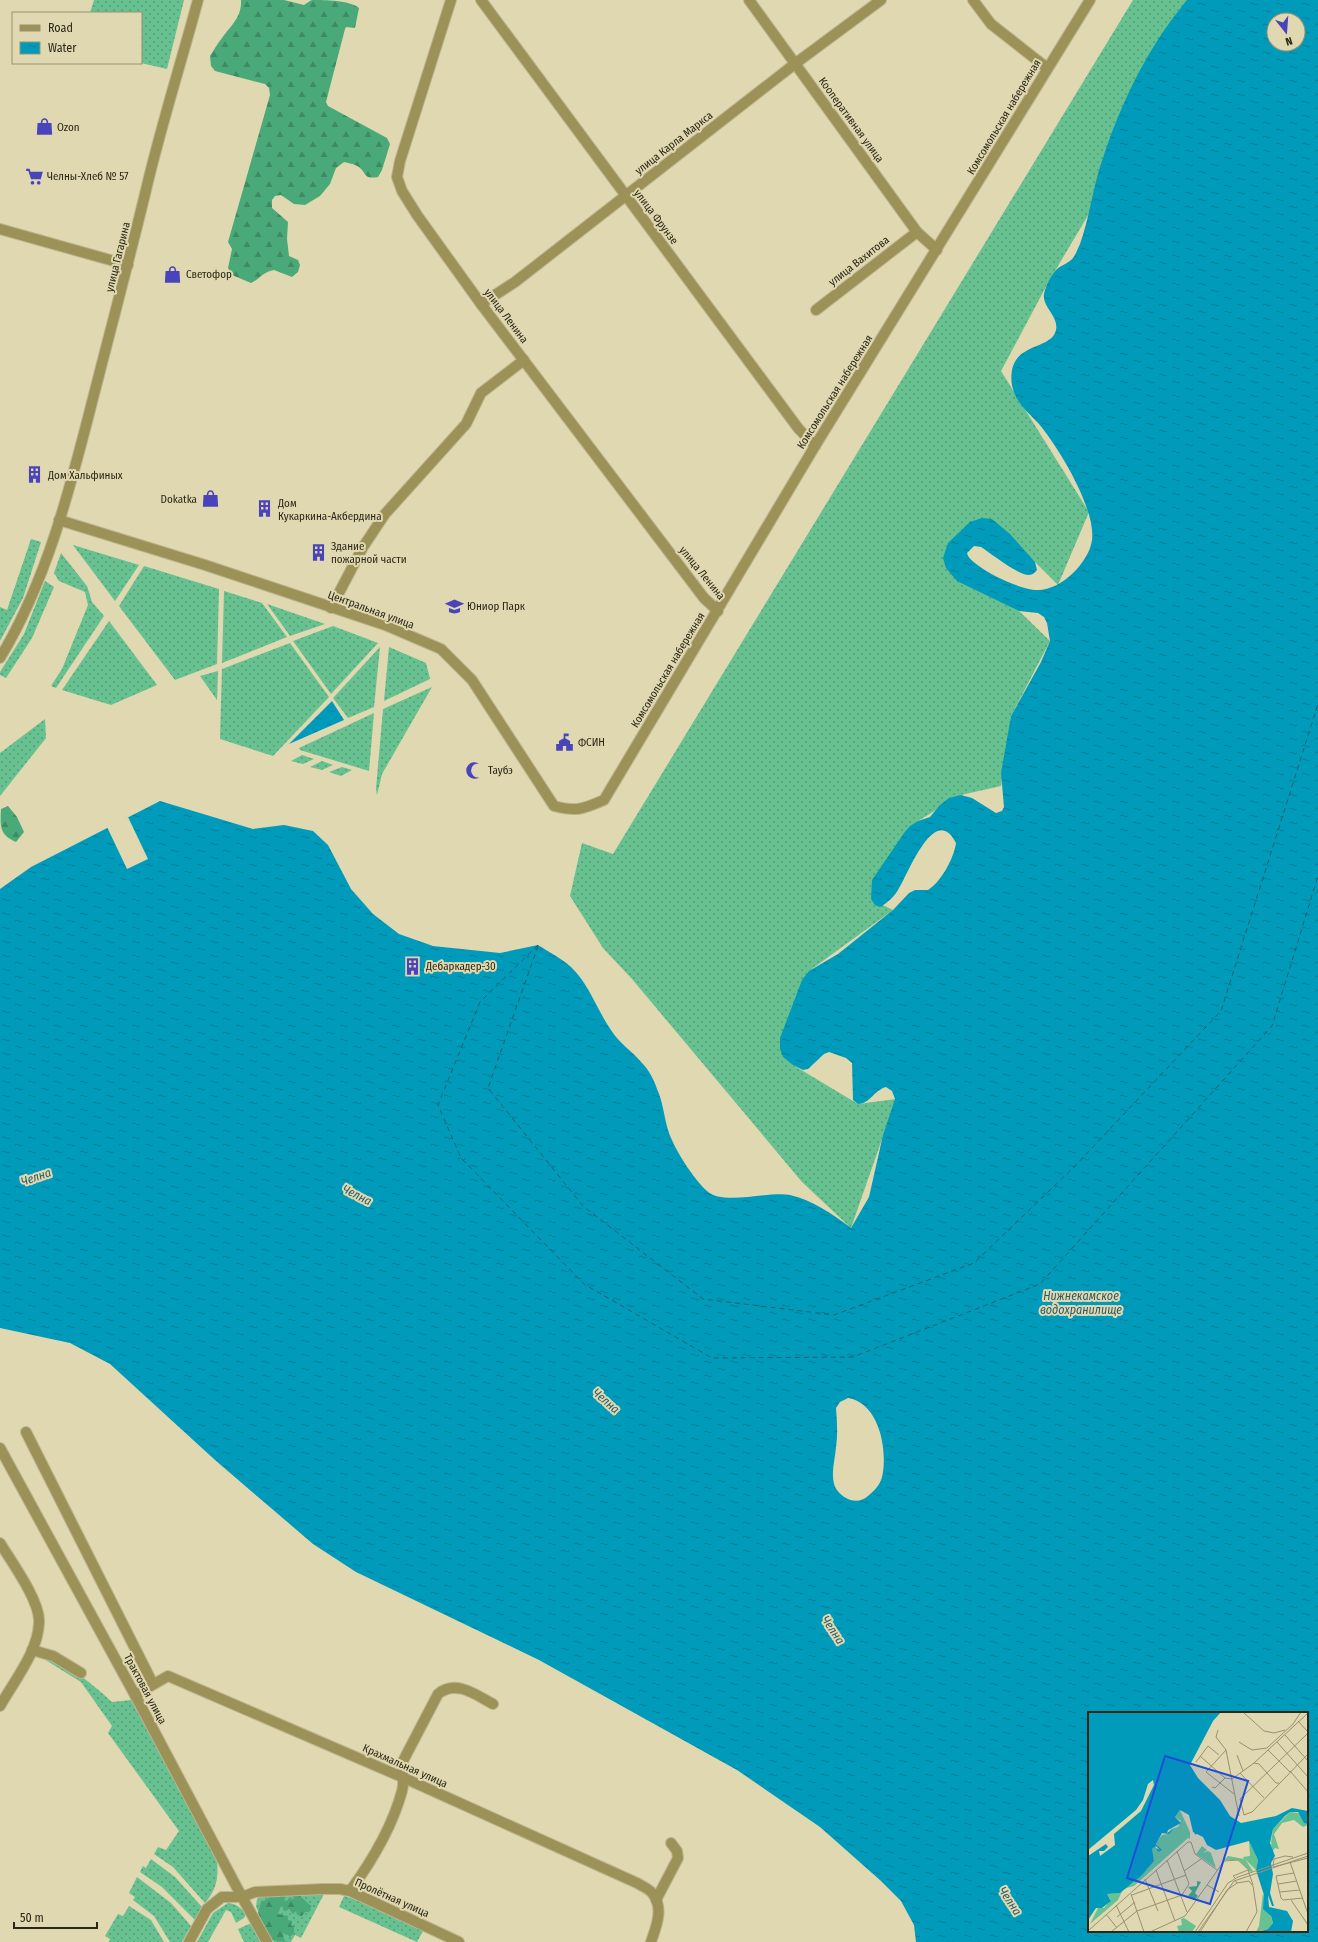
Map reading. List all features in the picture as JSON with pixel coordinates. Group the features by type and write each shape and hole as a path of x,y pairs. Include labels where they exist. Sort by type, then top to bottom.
{"street":[{"name":"улица Гагарина","path":"0,658 38,580 59,520 198,0"},
{"name":"улица Ленина","path":"451,0 400,161 397,177 402,191 417,216 481,304 704,598 718,611"},
{"name":"улица Фрунзе","path":"481,0 798,428 815,446"},
{"name":"Кооперативная улица","path":"749,0 917,232 937,250"},
{"name":"улица Карла Маркса","path":"481,304 515,282 796,63 881,0"},
{"path":"973,0 991,24 1047,68"},
{"name":"Комсомольская набережная","path":"604,800 815,446 1090,0"},
{"path":"0,229 128,265"},
{"name":"улица Вахитова","path":"816,310 917,232"},
{"path":"331,608 363,547 385,514 466,424 481,393 524,360"},
{"name":"Центральная улица","path":"59,520 205,565 385,625 445,652 472,680 554,806 570,810 585,808 604,800"},
{"path":"26,1432 153,1684"},
{"name":"Трактовая улица","path":"0,1448 135,1695 267,1942"},
{"path":"0,1543 33,1597 40,1622 32,1650 0,1706"},
{"path":"32,1650 53,1656 81,1673"},
{"name":"Крахмальная улица","path":"135,1695 168,1676 402,1777 637,1883 653,1893 657,1902"},
{"path":"350,1891 371,1863 391,1820 403,1791 403,1761 438,1694 444,1689 460,1688 494,1704"},
{"path":"651,1942 659,1919 657,1902 678,1858 677,1851 671,1843"},
{"name":"Пролётная улица","path":"189,1942 207,1909 222,1897 242,1897 255,1892 304,1889 340,1889 350,1891 459,1942"}],"green space":[{"path":"94,0 184,0 167,69 142,63 142,12 90,12"},
{"path":"241,0 284,0 304,5 312,0 330,0 349,3 359,8 355,28 346,27 345,29 326,102 328,106 387,138 390,144 382,170 378,177 369,177 357,166 344,162 336,168 330,184 320,196 305,205 294,204 281,195 275,196 272,200 272,208 288,222 287,239 289,256 298,260 300,265 298,272 292,277 274,270 266,273 251,283 232,275 228,268 232,249 228,242 270,95 269,88 265,84 215,71 211,66 210,56 238,16"},
{"path":"1133,0 1190,0 1090,212 1049,281 1001,371 1089,512 1058,585 992,519 946,568 1019,611 1050,641 1011,716 1001,786 961,795 918,821 871,899 893,910 809,971 793,1065 858,1104 896,1099 851,1228 802,1182 632,979 603,948 570,896 582,843 613,854"},
{"path":"31,539 41,542 23,598 0,641 0,607 7,610"},
{"path":"73,545 139,565 115,601"},
{"path":"61,553 87,586 92,602 104,616 56,688 51,686 62,669 88,605 85,592 59,581 54,573"},
{"path":"144,566 219,589 217,664 175,680 119,606"},
{"path":"45,581 54,587 32,638 6,678 0,675 0,672 24,634"},
{"path":"224,591 262,603 287,637 222,663"},
{"path":"267,604 325,624 290,636"},
{"path":"109,621 157,685 111,705 62,690"},
{"path":"333,626 378,643 331,694 293,641"},
{"path":"290,643 329,697 273,756 220,739 222,669"},
{"path":"380,647 374,707 348,718 333,698"},
{"path":"389,647 426,663 430,679 384,701"},
{"path":"218,671 217,700 200,676"},
{"path":"432,687 382,774 377,795 376,789 383,709"},
{"path":"374,713 369,771 300,750 299,748"},
{"path":"45,719 46,738 0,796 0,753"},
{"path":"302,755 314,759 303,764 291,761"},
{"path":"322,761 333,765 322,770 310,767"},
{"path":"342,767 352,770 341,776 329,772"},
{"path":"8,806 17,817 24,832 16,842 7,837 1,826 1,809"},
{"path":"44,1659 61,1663 80,1675 112,1702 131,1700 215,1853 217,1860 217,1880 213,1892 205,1903 173,1867 154,1854 158,1847 166,1850 179,1831 108,1733 112,1726 81,1682"},
{"path":"151,1859 175,1877 202,1907 195,1920 162,1887 140,1872 143,1866 146,1868"},
{"path":"137,1877 171,1903 191,1926 182,1942 170,1942 154,1916 133,1900 135,1897 129,1893"},
{"path":"275,1893 286,1897 284,1900 287,1901 289,1898 294,1899 293,1896 296,1894 311,1906 309,1912 305,1912 302,1916 297,1915 296,1911 293,1914 289,1909 285,1911 283,1910 283,1906 281,1906 278,1914 288,1916 288,1920 292,1921 291,1925 294,1927 294,1933 290,1937 283,1933 285,1942 270,1940 258,1913 261,1902 269,1898 266,1896 273,1896"},
{"path":"324,1894 301,1938 295,1935 291,1942 274,1942 256,1907 257,1899 262,1896"},
{"path":"344,1896 364,1902 423,1931 417,1942 339,1907"},
{"path":"228,1903 236,1905 242,1910 246,1914 244,1918 236,1923 231,1912 226,1910 208,1942 197,1942 213,1913"},
{"path":"129,1906 151,1920 164,1942 109,1942 110,1939 105,1936 118,1914 123,1916"},
{"path":"249,1924 253,1925 262,1942 244,1942 238,1929"}],"water":[{"name":"Нижнекамское водохранилище","path":"1187,0 1318,0 1318,1942 916,1942 914,1925 901,1901 881,1881 820,1827 737,1770 539,1660 356,1572 313,1544 215,1460 110,1364 70,1343 0,1328 0,889 31,867 160,801 253,829 284,825 313,831 328,845 351,889 373,914 399,934 433,946 500,953 538,945 571,967 583,981 614,1035 645,1066 649,1072 659,1094 671,1138 690,1171 707,1191 714,1195 734,1198 781,1194 798,1197 822,1208 851,1228 869,1197 883,1135 895,1099 892,1091 886,1087 878,1091 866,1101 858,1104 853,1100 852,1063 846,1058 829,1052 824,1054 808,1069 803,1070 793,1065 783,1057 780,1049 780,1038 802,980 809,971 838,954 893,910 909,893 915,890 928,890 942,876 953,856 956,843 948,832 939,830 931,835 923,845 898,890 888,902 880,907 875,905 871,899 872,880 910,826 918,821 930,817 940,805 949,798 961,795 972,798 996,813 1002,811 1004,807 1001,773 1011,716 1041,662 1050,641 1047,623 1044,617 1038,613 1019,611 957,581 946,568 943,558 948,543 970,522 982,518 992,519 1010,534 1035,562 1037,570 1030,575 1024,574 1011,568 981,547 974,546 967,553 968,556 990,573 1010,583 1020,587 1037,590 1055,586 1064,581 1079,566 1090,549 1092,527 1082,496 1066,463 1056,448 1039,424 1017,399 1011,377 1015,361 1020,355 1048,340 1053,336 1056,330 1055,320 1044,299 1046,287 1055,271 1071,260 1080,244 1100,167 1111,133 1125,101 1165,28","holes":["848,1398 859,1402 868,1409 879,1430 884,1455 884,1467 880,1483 866,1498 850,1500 838,1491 835,1487 833,1479 837,1442 836,1408 840,1402"]},
{"path":"332,701 344,720 289,744"}],"pier":[{"path":"128,817 148,859 127,869 107,827"}],"ferry route":[{"path":"538,946 488,1088 583,1206 703,1299 834,1315 974,1263 1074,1167 1221,1011 1318,704"},
{"path":"538,945 480,1002 438,1105 461,1158 584,1284 712,1358 853,1357 1040,1284 1272,1026 1318,876"}],"place":[{"name":"Ozon","path":"44,127"},
{"name":"Челны-Хлеб № 57","path":"34,176"},
{"name":"Светофор","path":"173,274"},
{"name":"Дом Хальфиных","path":"35,475"},
{"name":"Dokatka","path":"210,499"},
{"name":"Дом Кукаркина-Акбердина","path":"265,509"},
{"name":"Здание пожарной части","path":"318,552"},
{"name":"Юниор Парк","path":"454,606"},
{"name":"ФСИН","path":"565,742"},
{"name":"Таубэ","path":"475,770"},
{"name":"Дебаркадер-30","path":"413,966"}],"water label":[{"name":"Челна","path":"36,1177"},
{"name":"Челна","path":"357,1195"},
{"name":"Челна","path":"606,1401"},
{"name":"Челна","path":"833,1630"},
{"name":"Челна","path":"1010,1901"}]}
